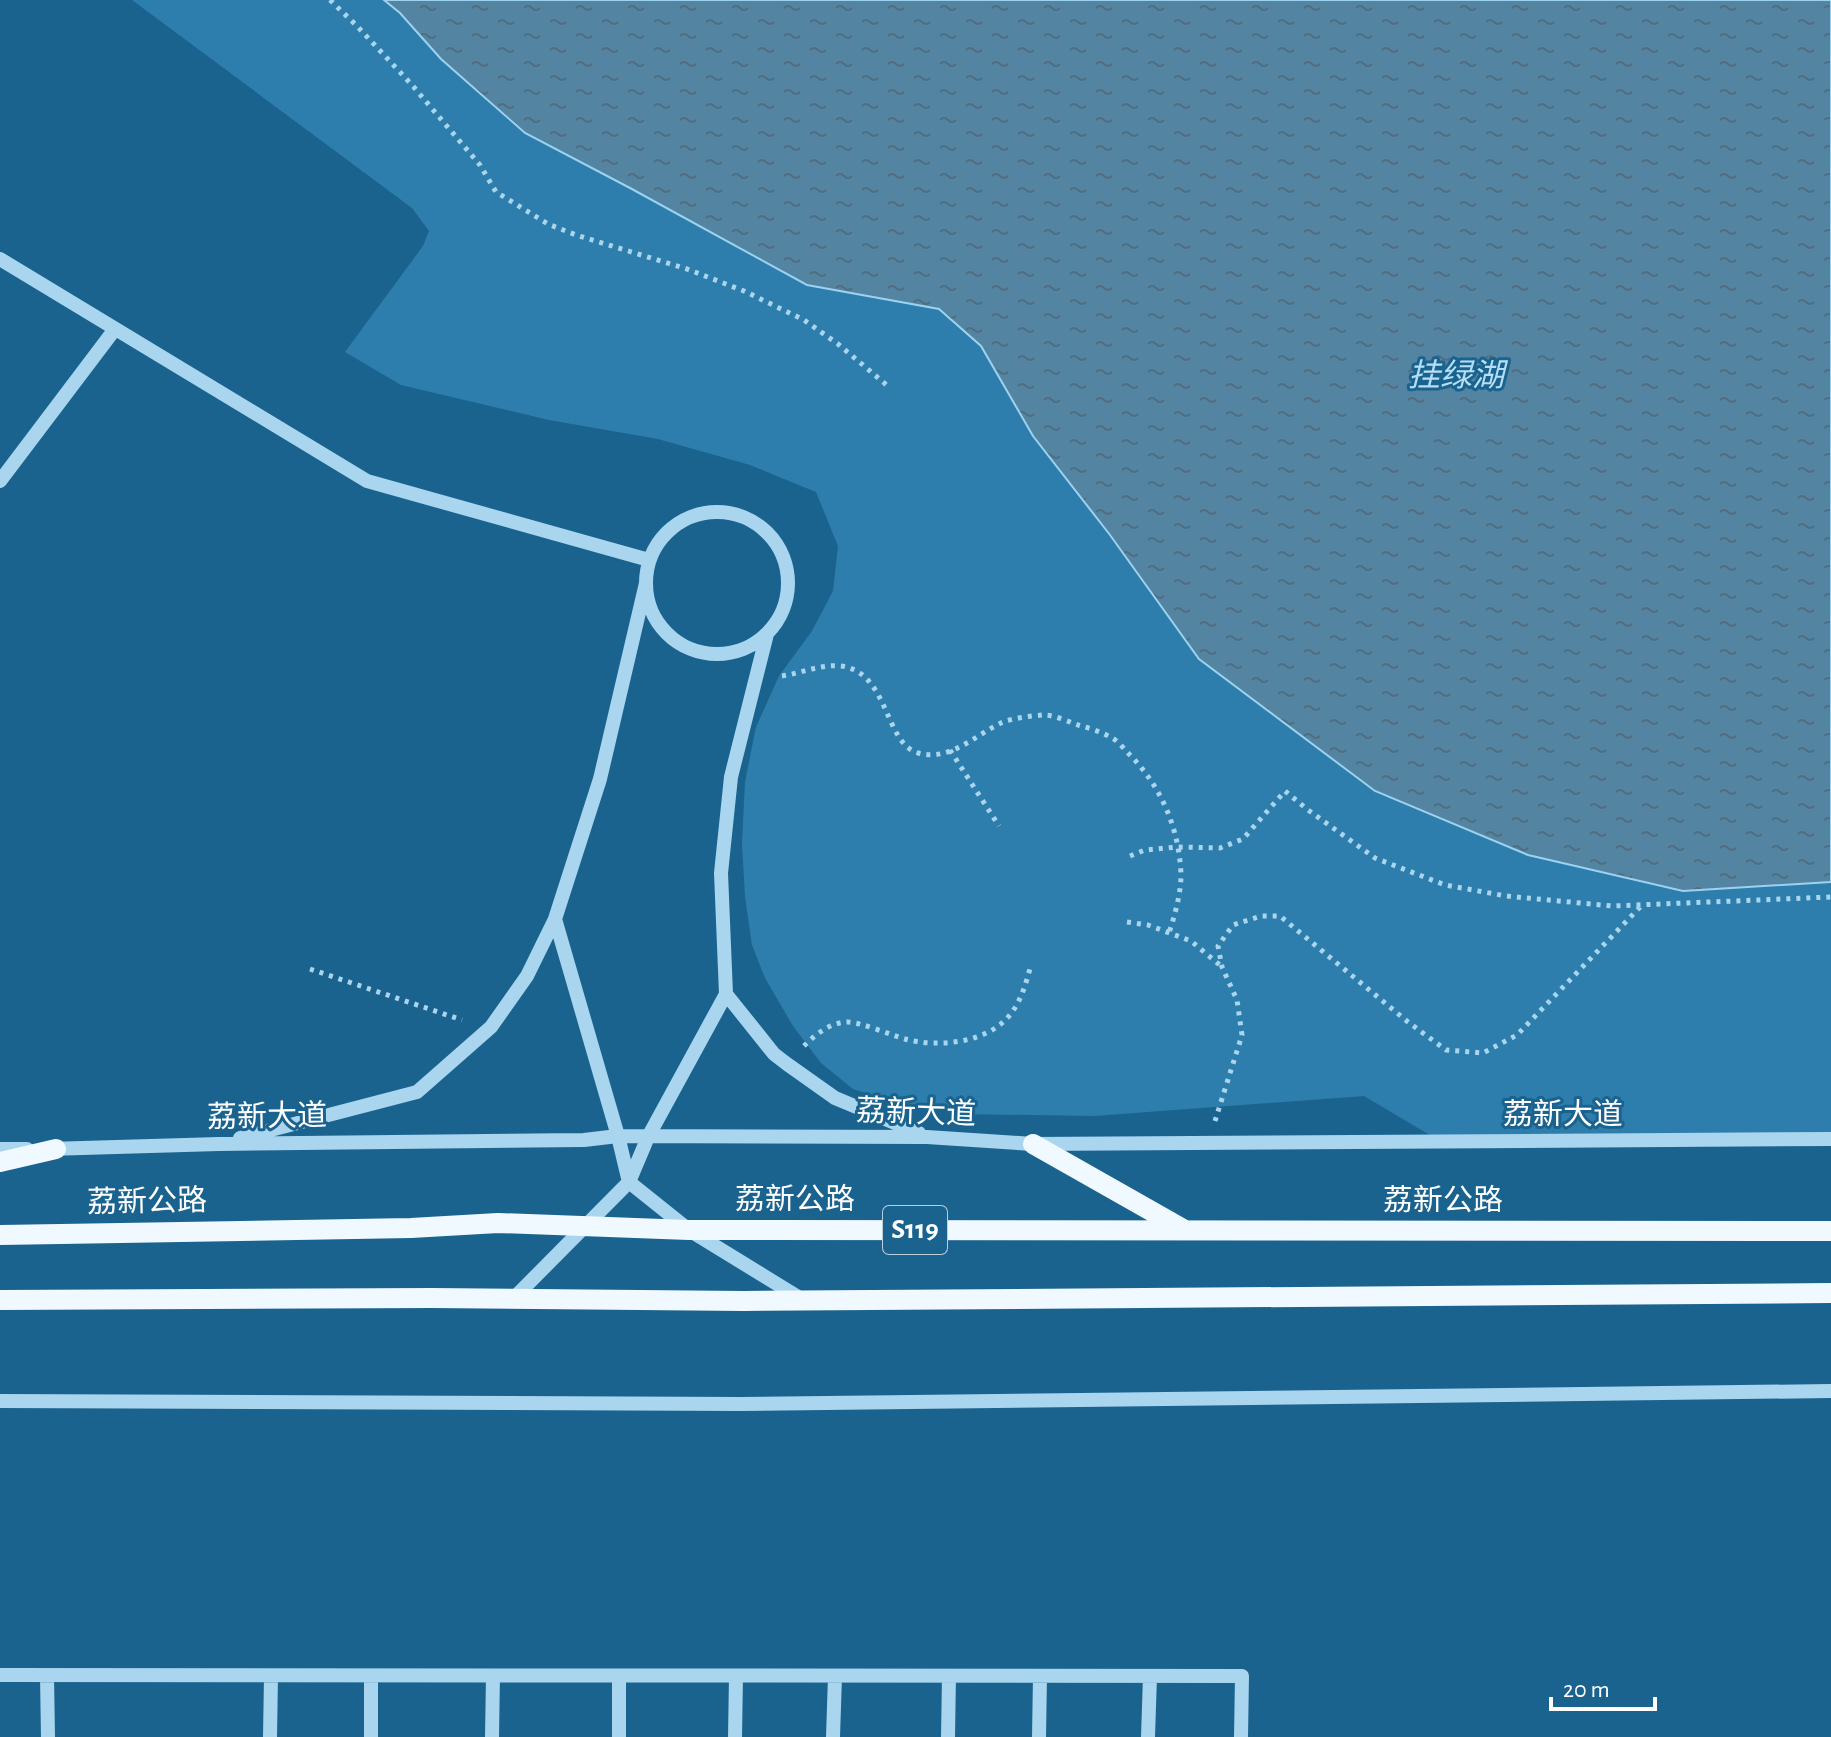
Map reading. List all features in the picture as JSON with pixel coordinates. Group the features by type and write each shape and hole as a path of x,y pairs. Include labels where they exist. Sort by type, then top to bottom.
{"main road":[{"path":"1033,1144 1186,1231"},
{"path":"0,1162 56,1149"},
{"name":"荔新公路","path":"0,1235 396,1228 498,1223 689,1230 1831,1231"},
{"path":"0,1300 432,1298 804,1301 1831,1293"}],"street":[{"path":"0,259 367,481 649,560"},
{"path":"0,481 115,329"},
{"path":"219,1144 417,1092 491,1027 527,976 555,919 600,779 649,560 661,538 679,522 701,514 725,512 748,519 767,532 780,550 787,572 787,595 780,616 767,634 748,648 725,654 702,653 679,644 661,628 650,607 646,583"},
{"path":"513,1299 629,1182 648,1137 726,994 721,873 731,777 767,634"},
{"path":"555,919 629,1182 689,1230 804,1301"},
{"path":"726,994 774,1054 787,1064 835,1098 927,1137"},
{"name":"荔新大道","path":"0,1149 584,1140 618,1136 927,1137 1033,1144 1831,1139"},
{"path":"0,1401 741,1404 1831,1391"},
{"path":"0,1675 1242,1676 1241,1737"},
{"path":"47,1676 48,1737"},
{"path":"270,1737 271,1676"},
{"path":"371,1676 371,1737"},
{"path":"492,1737 493,1676"},
{"path":"619,1676 619,1737"},
{"path":"735,1737 736,1676"},
{"path":"833,1737 835,1676"},
{"path":"948,1737 949,1676"},
{"path":"1039,1737 1040,1676"},
{"path":"1148,1737 1150,1676"}],"path":[{"path":"330,0 412,85 480,165 496,192 548,224 687,269 744,291 804,320 889,387"},
{"path":"755,684 816,667 843,666 860,673 875,689 903,744 917,753 940,754 967,744 1003,722 1045,715 1113,738 1145,770 1161,795 1175,831 1181,874 1177,906 1169,933"},
{"path":"950,750 999,826"},
{"path":"1130,856 1145,850 1177,847 1220,848 1243,839 1285,791 1375,858 1445,885 1506,896 1612,906 1831,897"},
{"path":"1208,1143 1242,1035 1237,1000 1222,967 1218,946 1233,925 1261,916 1280,916 1446,1050 1483,1053 1517,1035 1642,905"},
{"path":"1127,922 1148,925 1191,941 1222,967"},
{"path":"787,1064 817,1033 848,1022 910,1041 966,1041 1008,1017 1022,995 1031,965"},
{"path":"310,969 462,1020"}],"shaded area":[{"path":"132,0 384,0 400,13 441,59 525,133 807,285 939,309 981,346 1033,436 1110,535 1683,891 1831,882 1831,1139 1440,1141 1364,1096 1094,1116 958,1114 892,1101 853,1089 821,1063 793,1026 765,978 752,945 745,897 742,843 745,782 756,727 779,676 812,631 833,591 838,546 816,492 750,465 658,439 549,420 401,385 345,352 423,246 429,231 412,208"}],"water":[{"name":"挂绿湖","path":"384,0 1831,0 1831,882 1683,891 1528,855 1375,791 1199,659 1110,535 1033,436 981,346 939,309 807,285 525,133 441,59 400,13"}]}
